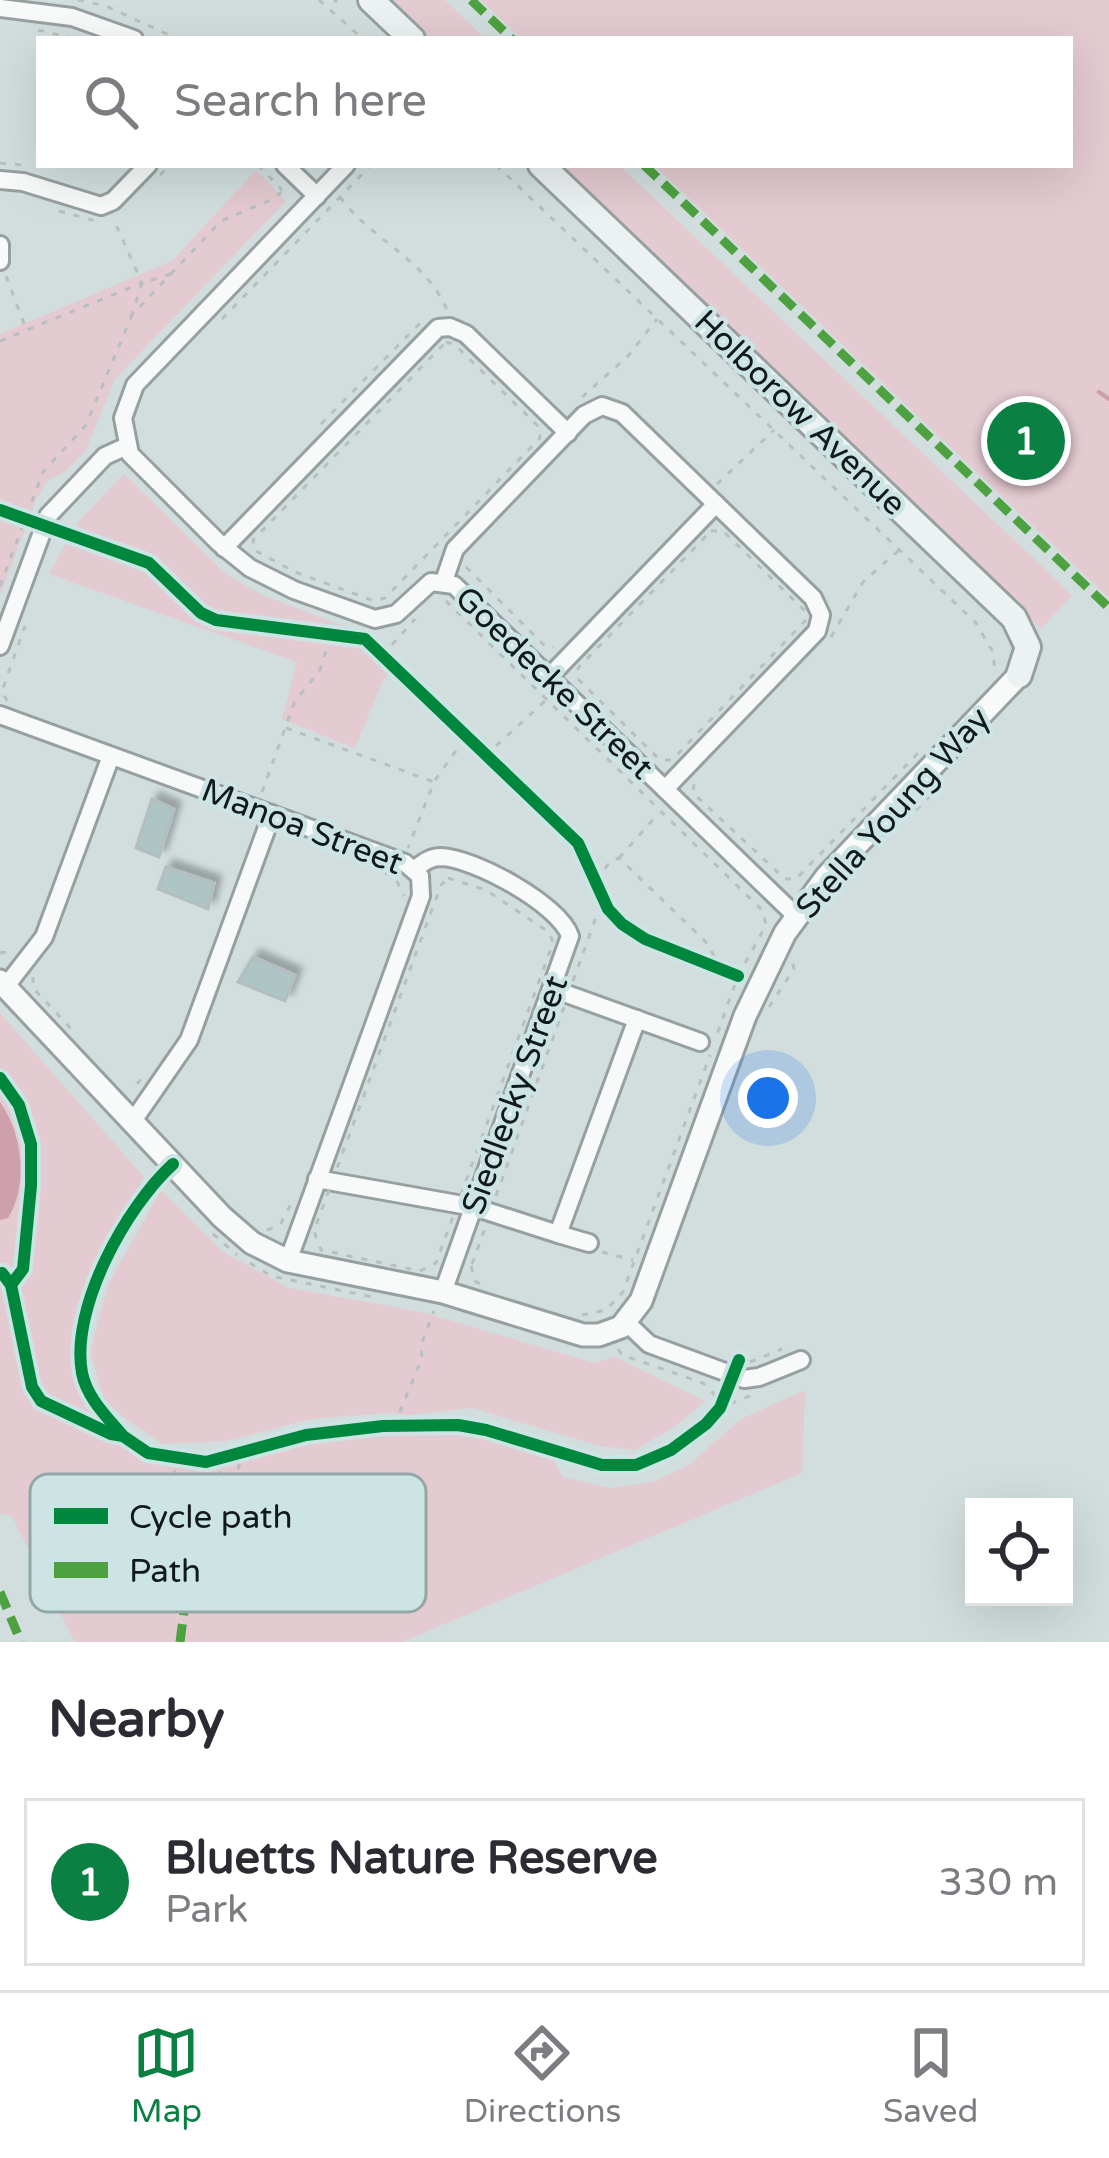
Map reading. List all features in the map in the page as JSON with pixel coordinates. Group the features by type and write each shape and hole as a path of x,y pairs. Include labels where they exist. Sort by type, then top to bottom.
{"main road":[{"path":"371,0 409,36"},
{"name":"Holborow Avenue","path":"544,168 1014,618 1028,647 1012,683"}],"street":[{"path":"0,8 72,17 126,36"},
{"path":"0,180 23,182 101,206 113,201 145,168"},
{"path":"288,168 317,196"},
{"path":"0,646 51,512 101,460 127,446 124,409 135,385 343,168"},
{"path":"0,245 0,261"},
{"path":"224,548 438,328 466,334 568,433"},
{"path":"442,590 452,553 595,407 614,408 814,598 822,620 814,634 665,789"},
{"name":"Goedecke Street","path":"127,446 142,469 224,548 279,584 375,619 395,614 427,584 442,590 457,588 796,916"},
{"path":"549,677 711,498"},
{"name":"Stella Young Way","path":"632,1329 754,993 796,916 835,867 1012,683"},
{"name":"Manoa Street","path":"4,709 111,756 272,814 404,869 422,884 288,1261"},
{"path":"111,756 44,937 3,984 232,1226 252,1243 288,1261 443,1292 583,1335 632,1329 649,1345 736,1368 752,1379 801,1360"},
{"path":"133,1121 189,1040 272,814"},
{"name":"Siedlecky Street","path":"404,869 431,858 448,858 507,881 559,917 570,940 466,1206 443,1292"},
{"path":"554,989 700,1042"},
{"path":"558,1234 637,1019"},
{"path":"317,1179 466,1206 589,1244"}],"path":[{"path":"78,0 106,6 171,36"},
{"path":"323,1 360,36"},
{"path":"39,30 64,36"},
{"path":"0,163 28,166"},
{"path":"131,314 221,221 284,191 261,168"},
{"path":"216,325 368,168"},
{"path":"499,168 983,632 996,662 991,678 1012,683"},
{"path":"340,197 370,233 428,277 444,312 456,312"},
{"path":"0,586 19,516 43,472 86,425 142,283 113,218"},
{"path":"0,261 27,330"},
{"path":"0,341 171,274"},
{"path":"322,423 415,326 432,315"},
{"path":"574,406 628,356 657,319"},
{"path":"446,342 454,344 540,428 540,438 386,598 374,601 295,572 254,550 253,540 446,342"},
{"path":"711,498 774,430"},
{"path":"19,516 44,525"},
{"path":"711,531 723,531 805,611 805,621 672,760 660,760 578,679 578,668 711,531"},
{"path":"822,648 863,582 899,550"},
{"path":"466,561 466,570 545,647 557,647"},
{"path":"442,590 545,700 763,910 766,925 738,976 623,1292 613,1305 592,1315 572,1313"},
{"path":"382,656 426,607"},
{"path":"4,709 2,692 31,611"},
{"path":"308,633 348,638"},
{"path":"255,791 261,794 295,701 320,670 331,636"},
{"path":"365,639 395,669"},
{"path":"485,756 545,700"},
{"path":"452,724 501,771"},
{"path":"286,728 434,782"},
{"path":"404,895 404,869 434,782 466,737"},
{"path":"695,780 694,794 785,879 796,879 926,745"},
{"path":"905,821 938,788"},
{"path":"595,880 660,812"},
{"path":"620,858 709,945 719,968"},
{"path":"586,862 608,909"},
{"path":"374,869 404,869"},
{"path":"314,1231 321,1250 420,1271 436,1263 466,1206 553,943 550,933 486,890 448,878 441,885"},
{"path":"0,953 16,950"},
{"path":"766,1009 776,1001 794,969 791,958"},
{"path":"700,961 738,976"},
{"path":"137,1084 152,1066"},
{"path":"285,1220 293,1198"},
{"path":"208,1229 224,1247 271,1276 386,1300"},
{"path":"589,1244 635,1261"},
{"path":"471,1266 476,1282 489,1286"},
{"path":"412,1425 389,1426 422,1358 421,1345 435,1308 420,1306"},
{"path":"609,1352 632,1329"},
{"path":"706,1424 720,1408 736,1368 782,1349"},
{"path":"217,1474 212,1460 249,1451"},
{"path":"237,1474 249,1451"},
{"path":"148,1454 172,1459 177,1474"}],"shaded area":[{"path":"391,0 445,0 483,36 428,36"},
{"path":"481,0 1109,0 1109,598 657,168 1073,168 1073,36 519,36"},
{"path":"559,168 622,168 1072,595 1041,629"},
{"path":"256,170 286,201 115,379 86,450 65,472 48,480 37,498 0,595 0,334 172,261"},
{"path":"124,474 226,574 262,595 370,636 399,662 383,680 355,748 282,719 297,662 49,574 77,523"},
{"path":"0,1013 144,1177 96,1270 77,1333 77,1365 86,1396 107,1427 139,1453 176,1466 214,1468 319,1440 444,1430 552,1458 563,1477 611,1488 653,1482 689,1465 741,1419 805,1390 802,1473 402,1642 75,1642 60,1612 426,1612 426,1474 30,1474 30,1552 12,1516 0,1513"},
{"path":"0,1102 18,1143 20,1175 15,1205 8,1218 0,1220"},
{"path":"161,1190 223,1252 289,1288 422,1312 594,1363 615,1357 705,1401 677,1425 635,1450 600,1446 472,1408 311,1419 226,1441 163,1444 104,1399 90,1351 109,1283"}],"building":[{"path":"152,799 174,809 159,857 136,848"},
{"path":"166,867 214,883 208,909 158,889"},
{"path":"253,957 295,975 285,1001 238,982"}],"waterway":[{"path":"1099,392 1109,399"}],"marked path":[{"path":"471,0 509,36"},
{"path":"647,168 1109,608"},
{"path":"0,1592 21,1642"},
{"path":"180,1642 184,1612"}],"cycle path":[{"path":"0,510 149,563 201,613 216,620 365,639 578,843 608,909 622,924 645,939 738,976"},
{"path":"0,1078 19,1105 31,1144 23,1269 11,1285 2,1273"},
{"path":"123,1436 98,1407 82,1373 85,1319 120,1232 173,1164"},
{"path":"11,1285 32,1387 41,1401 123,1436 148,1453 206,1462 306,1435 383,1426 458,1425 602,1465 636,1465 671,1450 706,1424 720,1408 739,1360"}],"place":[{"name":"Bluetts Nature Reserve","path":"1026,441"}]}
